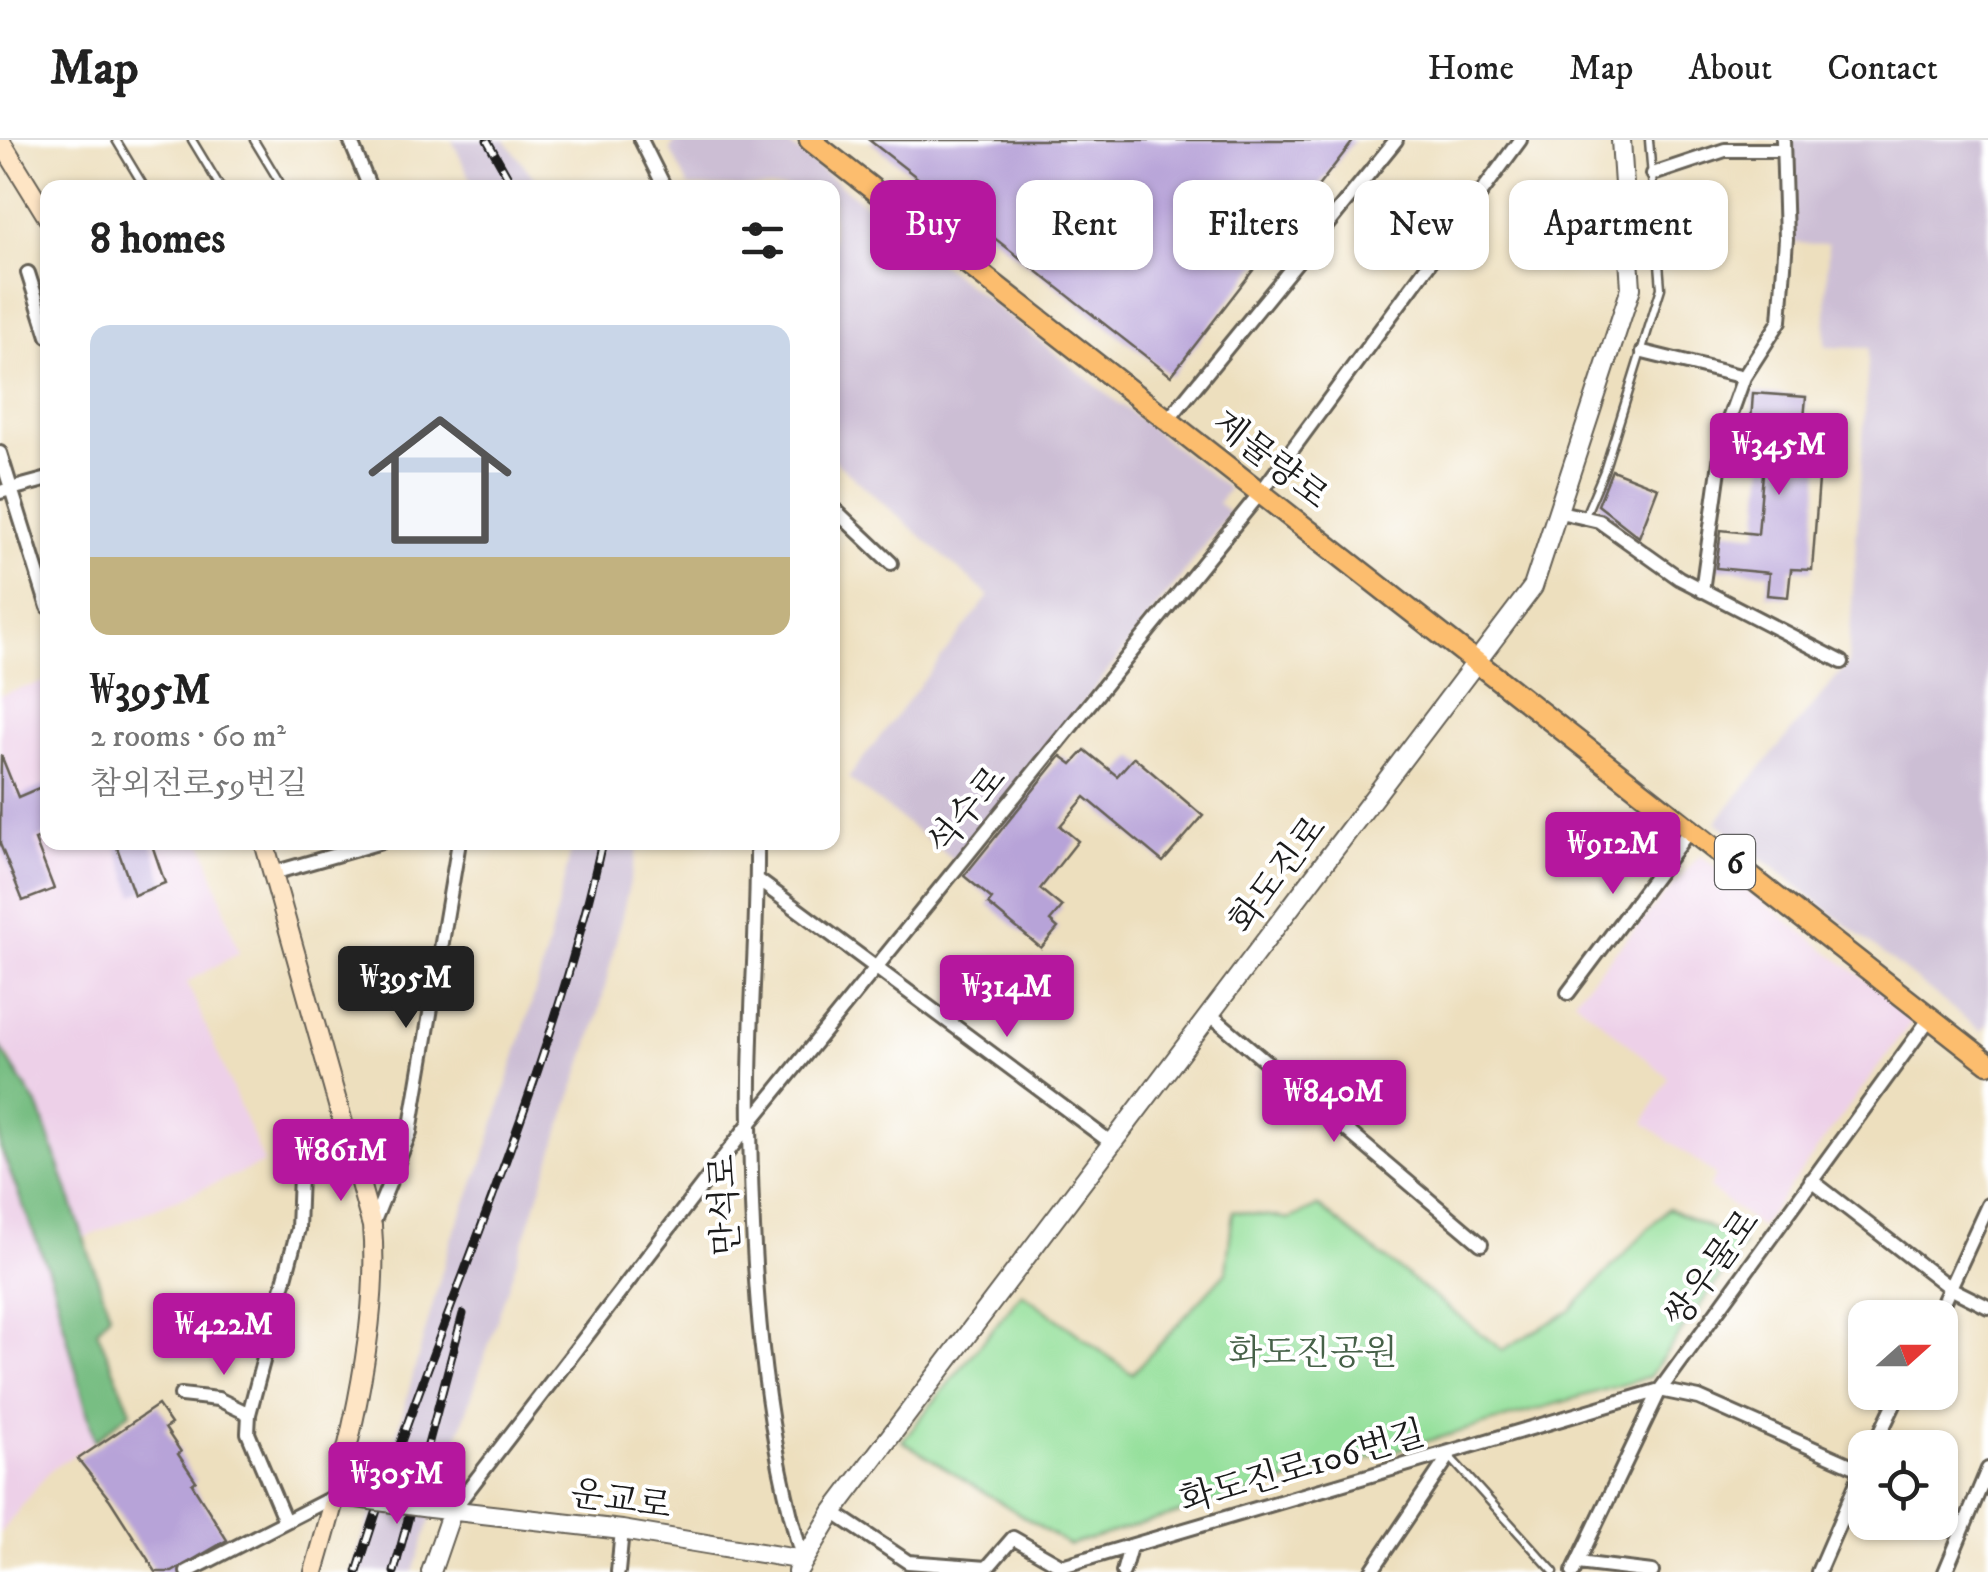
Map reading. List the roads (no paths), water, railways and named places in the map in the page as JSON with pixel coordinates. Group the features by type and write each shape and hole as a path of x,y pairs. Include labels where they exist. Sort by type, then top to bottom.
{"main road":[{"path":"0,140 40,205"},
{"name":"제물량로","path":"810,140 1988,1063"},
{"path":"266,850 372,1226 375,1269 337,1495 314,1572"}],"street":[{"path":"350,140 367,180"},
{"path":"641,140 661,180"},
{"path":"1168,420 1396,140"},
{"name":"석수로","path":"452,1511 750,1123 1261,492 1520,140"},
{"name":"화도진로","path":"800,1566 832,1512 1534,587 1632,288 1621,140"},
{"path":"1653,174 1725,150 1783,145 1786,239 1780,321 1744,377 1724,433 1702,590"},
{"path":"28,273 40,311"},
{"path":"1643,352 1744,377"},
{"path":"0,453 5,490 40,586"},
{"path":"5,490 40,481"},
{"path":"1560,512 1600,522 1702,590 1842,662"},
{"path":"840,515 891,563"},
{"path":"1568,993 1692,828"},
{"path":"273,873 353,850"},
{"path":"372,1226 410,1132 459,850"},
{"name":"만석로","path":"757,850 750,1123 760,1310 782,1490 800,1566"},
{"path":"758,880 1113,1144"},
{"path":"1210,1015 1482,1244"},
{"name":"쌍우물로","path":"1575,1567 1660,1390 1930,1018"},
{"path":"285,1521 248,1434 248,1414 298,1230 300,1174 320,1151 347,1139"},
{"path":"1811,1180 1950,1288 1988,1307"},
{"path":"1944,1300 1988,1205"},
{"path":"1660,1390 1699,1398 1848,1460"},
{"name":"화도진로106번길","path":"832,1512 908,1562 976,1571 986,1568 1014,1538 1062,1566 1449,1456 1660,1390"},
{"path":"181,1395 218,1399 248,1414"},
{"path":"1371,1572 1449,1456"},
{"path":"1945,1572 1988,1469"},
{"path":"187,1572 337,1495"},
{"name":"운교로","path":"337,1495 622,1530 800,1566"},
{"path":"1818,1572 1848,1504"},
{"path":"431,1572 452,1511"},
{"path":"618,1572 622,1530"},
{"path":"1123,1572 1130,1547"},
{"path":"1575,1567 1652,1572"}],"lane":[{"path":"116,140 140,180"},
{"path":"192,140 217,180"},
{"path":"254,140 278,180"},
{"path":"1584,519 1662,288 1649,140"},
{"path":"1449,1456 1554,1572"}],"railway":[{"path":"487,140 510,180"},
{"path":"357,1572 552,1028 600,850"},
{"path":"394,1572 463,1314"}],"park label":[{"name":"화도진공원","path":"1313,1352"}]}
